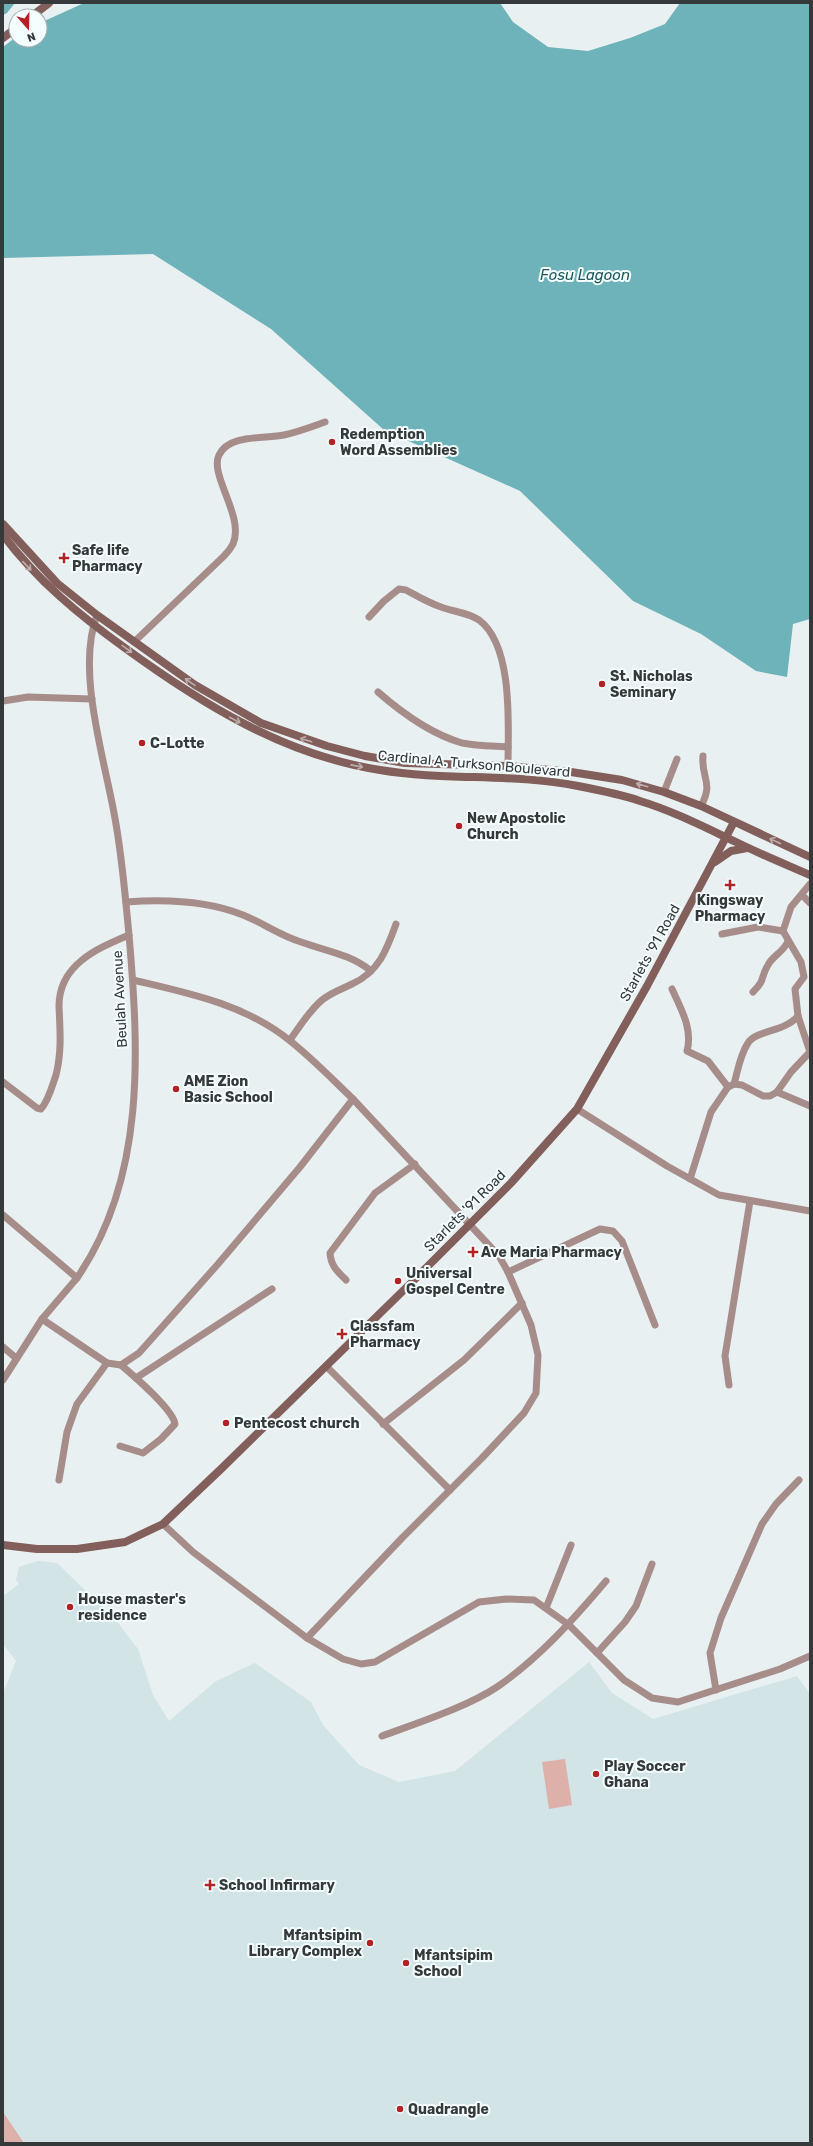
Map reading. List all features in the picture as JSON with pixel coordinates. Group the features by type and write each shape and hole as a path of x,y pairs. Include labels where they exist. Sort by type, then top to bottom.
{"street":[{"path":"134,642 176,600 224,556 233,544 236,530 216,460 220,453 235,442 287,434 325,422"},
{"name":"Cardinal A. Turkson Boulevard","path":"3,524 57,583 97,615 195,685 261,723 294,736 365,756 405,763 508,766 570,772 622,780 664,792 700,806 810,857"},
{"name":"Cardinal A. Turkson Boulevard","path":"3,535 25,564 93,626 202,701 276,740 344,763 380,770 508,779 576,786 640,801 673,813 747,848 810,875"},
{"path":"369,617 384,600 400,589 406,590 443,608 469,615 480,621 491,634 504,667 507,689 508,766"},
{"name":"Beulah Avenue","path":"3,1380 42,1319 77,1278 90,1258 102,1233 115,1200 129,1146 134,1107 136,1057 133,980 126,902 114,813 92,699 90,651 93,626 97,615"},
{"path":"378,692 417,722 449,738 474,745 508,747"},
{"path":"3,701 28,697 92,699"},
{"path":"700,806 707,794 706,779 702,766 703,756"},
{"path":"664,792 678,759"},
{"name":"Starlets '91 Road","path":"3,1545 37,1549 77,1549 125,1542 163,1524 470,1225 549,1143 577,1109 714,862 734,822"},
{"path":"714,862 731,851 747,848"},
{"path":"672,989 689,1031 690,1040 687,1051 708,1061 731,1085 742,1085 763,1096 770,1096 777,1092 791,1072 810,1052 798,1016 795,989 799,982 803,980 803,971 798,955 783,931 792,907 810,884"},
{"path":"802,895 810,903"},
{"path":"126,902 179,900 222,908 258,921 288,937 354,959 371,971"},
{"path":"290,1040 310,1011 323,999 338,989 354,983 371,971 385,954 396,924"},
{"path":"722,934 758,927 783,931"},
{"path":"3,1082 37,1108 41,1108 44,1105 52,1086 60,1059 62,1040 59,1004 61,989 65,978 87,955 101,947 129,935"},
{"path":"753,992 763,983 768,964 782,952 788,941"},
{"path":"133,980 216,1001 266,1024 290,1040 352,1099 494,1249 508,1272 531,1325 538,1355 536,1393 524,1413 307,1638"},
{"path":"690,1179 711,1112 731,1085 747,1043 756,1036 788,1025 798,1016"},
{"path":"777,1092 810,1106"},
{"path":"121,1365 139,1353 218,1264 300,1167 352,1099"},
{"path":"577,1109 690,1179 719,1195 750,1202 810,1211"},
{"path":"346,1280 331,1263 330,1253 375,1193 415,1164"},
{"path":"729,1385 725,1356 750,1202"},
{"path":"3,1215 77,1278"},
{"path":"508,1272 600,1229 613,1231 622,1242 655,1325"},
{"path":"136,1378 272,1289"},
{"path":"383,1424 464,1360 522,1303"},
{"path":"42,1319 107,1363 121,1365 136,1378 174,1417 175,1424 162,1439 143,1453 120,1446"},
{"path":"3,1347 16,1358"},
{"path":"59,1480 67,1432 77,1404 107,1363"},
{"path":"326,1366 450,1490"},
{"path":"716,1690 710,1653 721,1618 762,1524 776,1504 799,1480"},
{"path":"163,1524 193,1552 307,1638 343,1659 361,1664 375,1662 479,1602 506,1599 534,1600 546,1608 569,1625 624,1680 652,1698 678,1702 780,1669 810,1656"},
{"path":"546,1608 571,1545"},
{"path":"596,1653 625,1622 636,1606 652,1564"},
{"path":"382,1736 424,1720 496,1687 534,1658 569,1625 606,1581"}],"shaded area":[{"name":"Mfantsipim School","path":"38,1561 57,1563 115,1619 138,1649 153,1695 169,1721 216,1681 255,1663 311,1702 323,1725 359,1765 399,1782 455,1771 589,1662 612,1693 653,1719 797,1676 810,1694 810,2143 3,2143 3,1693 16,1661 3,1644 3,1596 19,1584 16,1580 19,1567"},
{"path":"565,1759 572,1805 549,1809 542,1762"},
{"path":"3,2112 24,2143 3,2143"}],"water":[{"path":"3,3 15,3 11,8 8,8 7,13 3,15"},
{"name":"Fosu Lagoon","path":"84,3 500,3 513,22 548,47 588,51 630,38 665,24 680,3 810,3 810,619 793,624 787,677 756,671 701,634 633,601 520,491 384,430 271,329 153,254 3,258 3,47 8,43 8,48 48,48 48,19"}],"place":[{"name":"Redemption Word Assemblies","path":"332,442"},
{"name":"Safe life Pharmacy","path":"64,558"},
{"name":"St. Nicholas Seminary","path":"602,684"},
{"name":"C-Lotte","path":"142,743"},
{"name":"New Apostolic Church","path":"459,826"},
{"name":"Kingsway Pharmacy","path":"730,885"},
{"name":"AME Zion Basic School","path":"176,1089"},
{"name":"Ave Maria Pharmacy","path":"473,1252"},
{"name":"Universal Gospel Centre","path":"398,1281"},
{"name":"Classfam Pharmacy","path":"342,1334"},
{"name":"Pentecost church","path":"226,1423"},
{"name":"House master's residence","path":"70,1607"},
{"name":"Play Soccer Ghana","path":"596,1774"},
{"name":"School Infirmary","path":"210,1885"},
{"name":"Mfantsipim Library Complex","path":"370,1943"},
{"name":"Mfantsipim School","path":"406,1963"},
{"name":"Quadrangle","path":"400,2109"}]}
